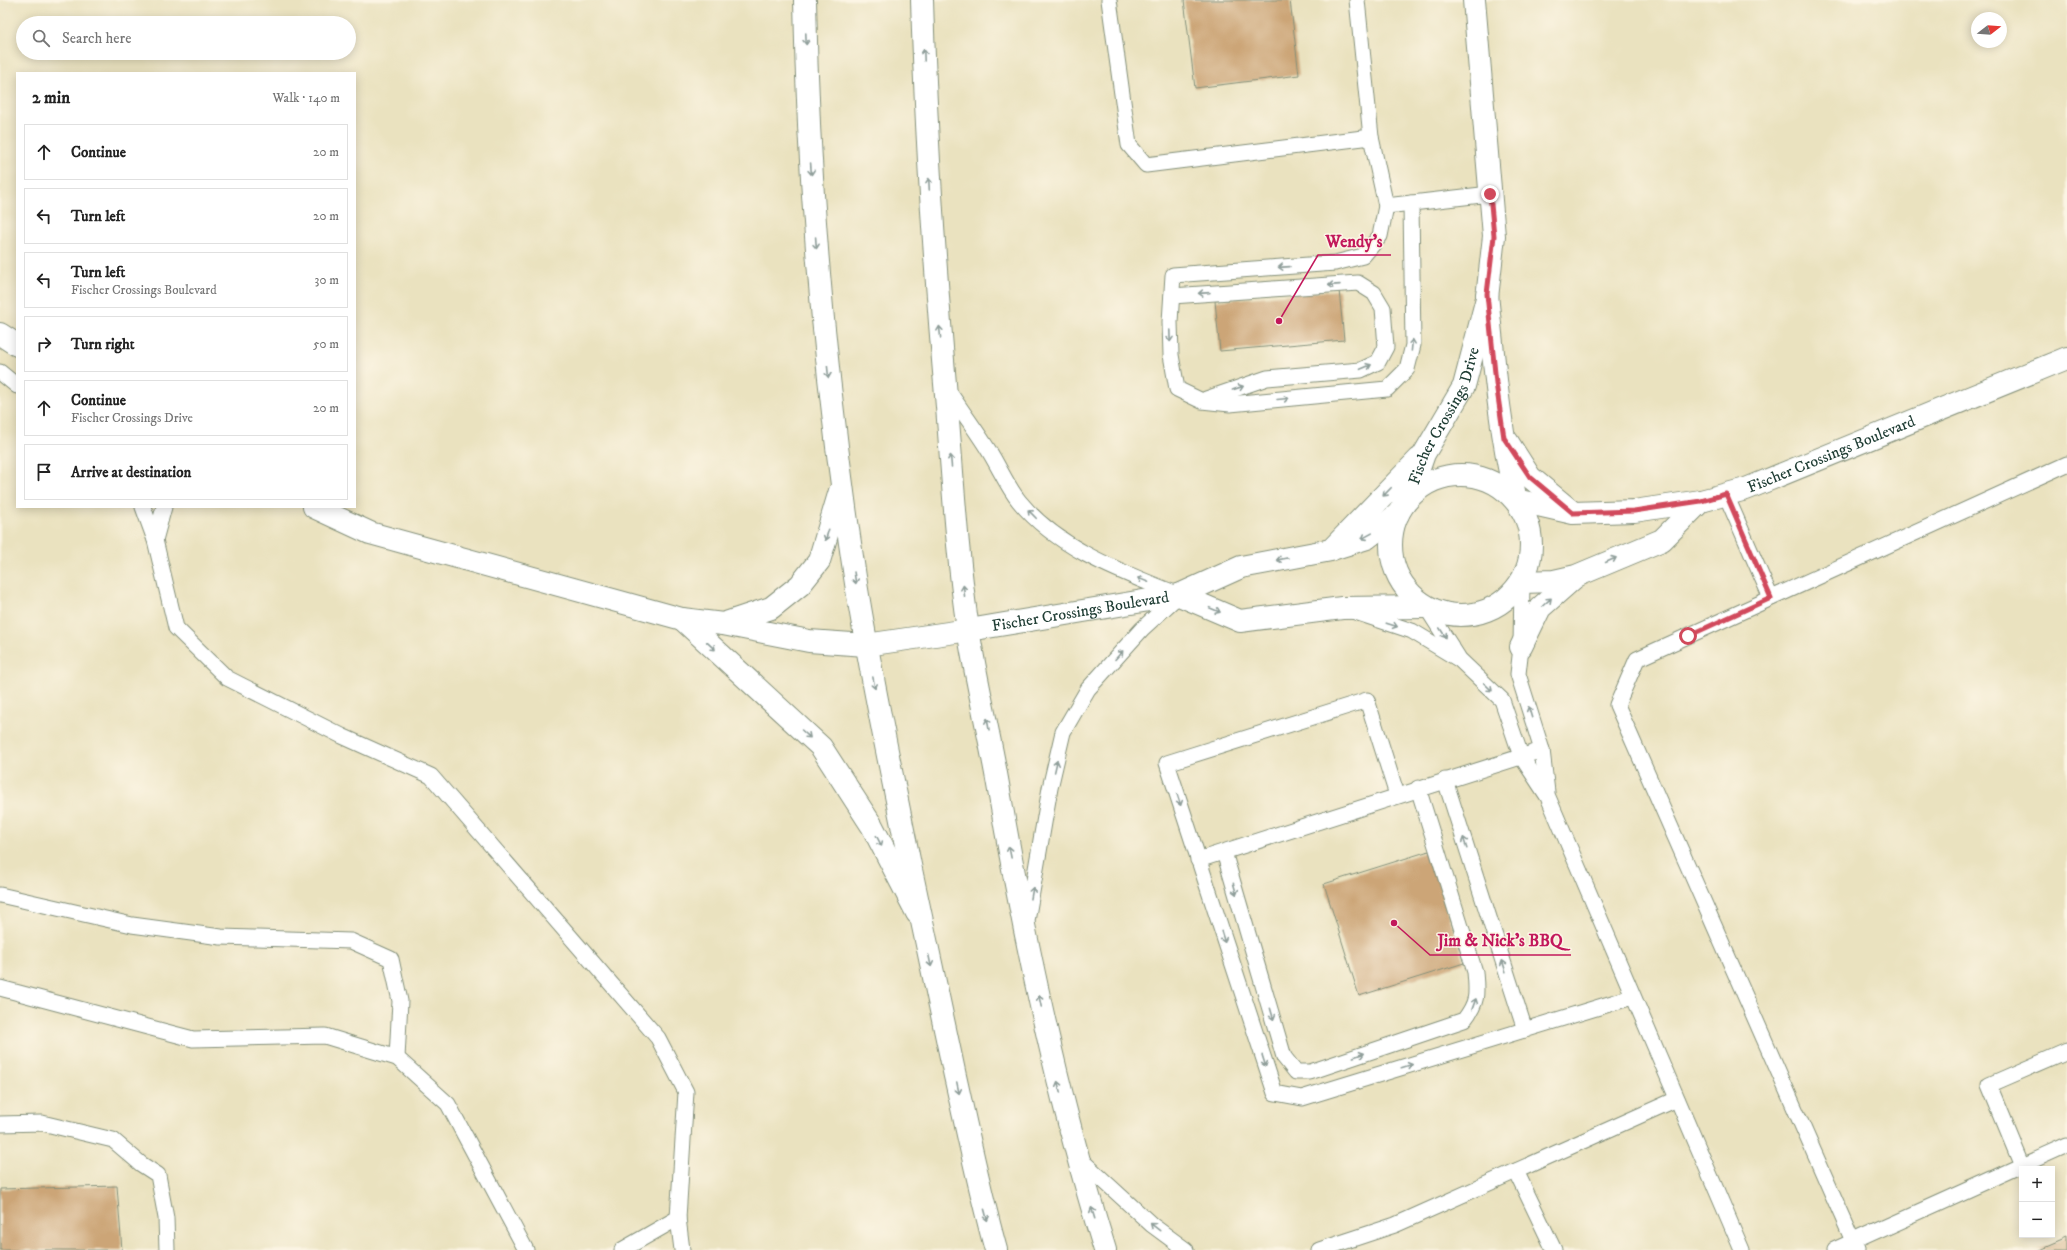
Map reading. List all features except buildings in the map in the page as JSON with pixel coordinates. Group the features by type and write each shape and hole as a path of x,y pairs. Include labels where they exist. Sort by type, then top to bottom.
{"main road":[{"path":"805,0 810,156 818,265 834,425 866,645 922,923 983,1204 996,1250"},
{"path":"922,0 931,223 956,523 968,630 987,719 1025,932 1048,1039 1076,1156 1105,1250"},
{"name":"Fischer Crossings Drive","path":"1403,505 1424,454 1464,386 1487,294 1494,236 1474,0"},
{"path":"1403,505 1391,534 1391,555 1397,576 1409,594 1426,607 1447,615 1468,616 1490,611 1508,599 1522,582 1530,562 1532,540 1527,519 1516,500 1507,465 1496,383 1487,294"},
{"path":"0,334 16,344"},
{"name":"Fischer Crossings Boulevard","path":"1516,500 1573,513 1634,511 1701,501 1754,486 2067,358"},
{"path":"1504,438 1530,477 1573,513"},
{"path":"1331,550 1424,454"},
{"path":"1179,595 1241,567 1331,550 1367,538 1428,482 1451,475 1475,475 1497,484 1516,500"},
{"path":"723,624 771,608 800,585 819,561 842,484"},
{"path":"1522,582 1554,581 1576,576 1662,540 1701,501"},
{"name":"Fischer Crossings Boulevard","path":"316,508 370,533 682,619 723,624 809,641 866,645 968,630 1179,595 1240,621 1342,608 1426,607"},
{"path":"1521,648 1540,608 1576,576"},
{"path":"682,619 821,747 872,826 922,923"}],"lane":[{"path":"1109,0 1129,145 1146,165 1371,137"},
{"path":"1357,0 1371,137 1386,206 1380,236 1363,256 1335,263 1173,275 1170,322 1171,355 1177,389 1202,401 1230,404 1387,389 1407,369 1413,346 1411,203"},
{"path":"1386,206 1490,194"},
{"path":"1172,296 1358,283 1374,292 1383,308 1386,347 1378,362 1362,370 1267,378 1202,401"},
{"path":"0,372 16,385"},
{"path":"945,386 988,449 1018,500 1042,525 1076,550 1121,571 1179,595 1142,629 1088,689 1063,732 1050,788 1025,932"},
{"path":"1855,1246 1617,705 1638,660 2067,464"},
{"path":"1726,494 1771,598"},
{"path":"143,508 155,540 176,628 227,678 336,732 431,776 658,1038 686,1092 678,1218 682,1250"},
{"path":"155,540 164,508"},
{"path":"1522,582 1521,648 1518,674 1542,750 1548,798"},
{"path":"1426,607 1460,660"},
{"path":"1342,608 1412,631 1460,660 1502,700 1521,756 1548,798 1632,997 1742,1250"},
{"path":"1397,795 1367,700 1167,763 1275,1093 1302,1098 1632,997"},
{"path":"1198,860 1418,788 1542,750"},
{"path":"1445,780 1525,1030"},
{"path":"1224,852 1284,1057 1296,1072 1310,1072 1464,1020 1474,1007 1477,992 1475,972 1418,788"},
{"path":"0,895 140,926 221,937 351,941 391,959 400,1001 397,1058"},
{"path":"0,988 67,1007 193,1039 325,1036 397,1058 448,1104 526,1250"},
{"path":"2022,1165 1989,1085 2067,1051"},
{"path":"1319,1250 1396,1225 1677,1099"},
{"path":"0,1124 42,1124 113,1140 141,1164 158,1175 166,1218 167,1250"},
{"path":"1834,1250 1855,1246 2022,1165 2067,1145"},
{"path":"1076,1156 1152,1225 1186,1250"},
{"path":"1516,1171 1554,1250"},
{"path":"622,1250 678,1218"}],"place":[{"name":"Wendy's","path":"1279,321"},
{"name":"Jim & Nick's BBQ","path":"1394,923"}],"route":[{"path":"1490,194 1494,236 1487,294 1496,383 1504,438 1530,477 1573,513 1634,511 1701,501 1726,494 1771,598 1688,636"}]}
